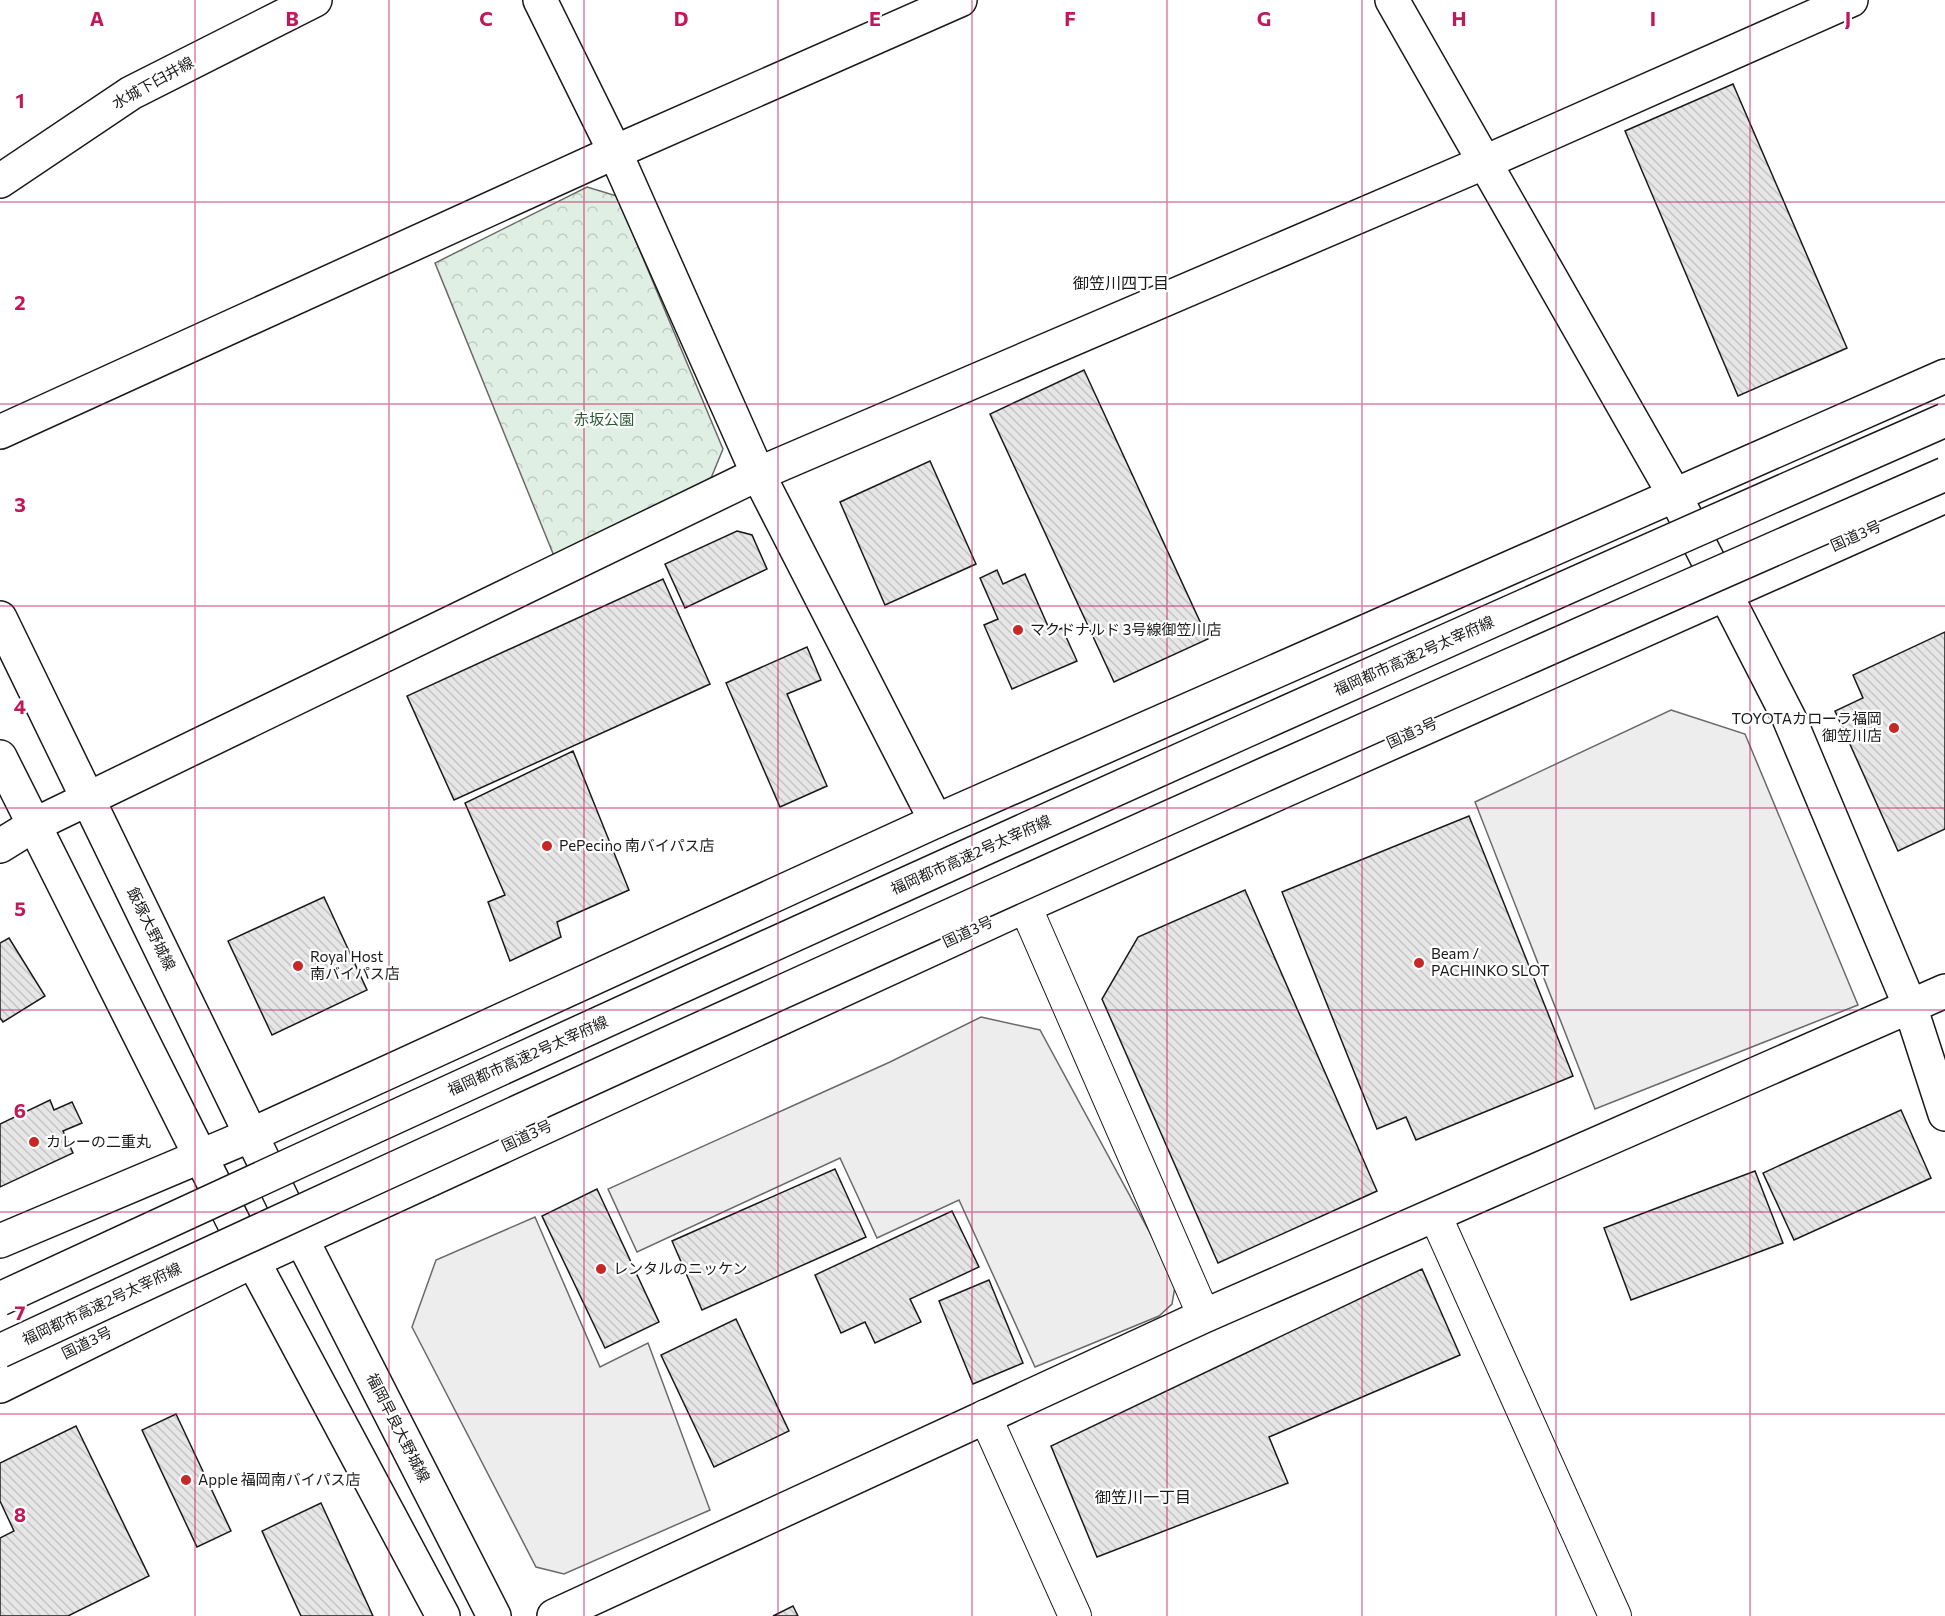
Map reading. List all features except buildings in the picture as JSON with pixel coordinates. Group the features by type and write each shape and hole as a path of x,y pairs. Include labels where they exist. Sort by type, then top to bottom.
{"main road":[{"name":"水城下臼井線","path":"0,180 131,93 312,0"},
{"path":"540,0 615,152 758,474 936,821"},
{"path":"0,432 615,152 960,0"},
{"path":"1392,0 1674,494 1727,593 1789,718 1910,1006 1945,1114"},
{"path":"0,846 34,825 758,474 1483,163 1851,0"},
{"path":"0,1241 199,1155 251,1135 936,821 1945,376"},
{"name":"福岡都市高速2号太宰府線","path":"0,1299 346,1138 1127,784 1945,420"},
{"name":"福岡都市高速2号太宰府線","path":"0,1351 386,1172 1145,829 1945,474"},
{"name":"国道3号","path":"0,1386 253,1261 1025,906 1945,496"},
{"name":"飯塚大野城線","path":"0,618 302,1240"},
{"path":"0,757 253,1261 442,1616"},
{"path":"554,1616 1204,1316 1945,991"},
{"name":"福岡早良大野城線","path":"302,1240 494,1616"}],"street":[{"path":"1025,906 1204,1316"},
{"path":"1435,1215 1615,1616"},
{"path":"985,1416 1075,1616"}],"green space":[{"name":"赤坂公園","path":"587,187 617,196 723,449 709,483 554,556 435,263"}],"shaded area":[{"path":"1671,710 1745,734 1858,1005 1595,1109 1475,802"},
{"path":"981,1017 1040,1030 1176,1281 1172,1304 1159,1316 1035,1367 959,1200 877,1238 840,1158 637,1252 608,1189 890,1062"},
{"path":"535,1217 600,1367 648,1343 710,1510 564,1574 536,1567 412,1327 436,1260"}],"place":[{"name":"マクドナルド 3号線御笠川店","path":"1018,630"},
{"name":"TOYOTAカローラ福岡 御笠川店","path":"1894,728"},
{"name":"PePecino 南バイパス店","path":"547,846"},
{"name":"Beam / PACHINKO SLOT","path":"1419,963"},
{"name":"Royal Host 南バイパス店","path":"298,966"},
{"name":"カレーの二重丸","path":"34,1142"},
{"name":"レンタルのニッケン","path":"601,1269"},
{"name":"Apple 福岡南バイパス店","path":"186,1480"}],"district":[{"name":"御笠川四丁目","path":"1121,283"},
{"name":"御笠川一丁目","path":"1143,1497"}]}
